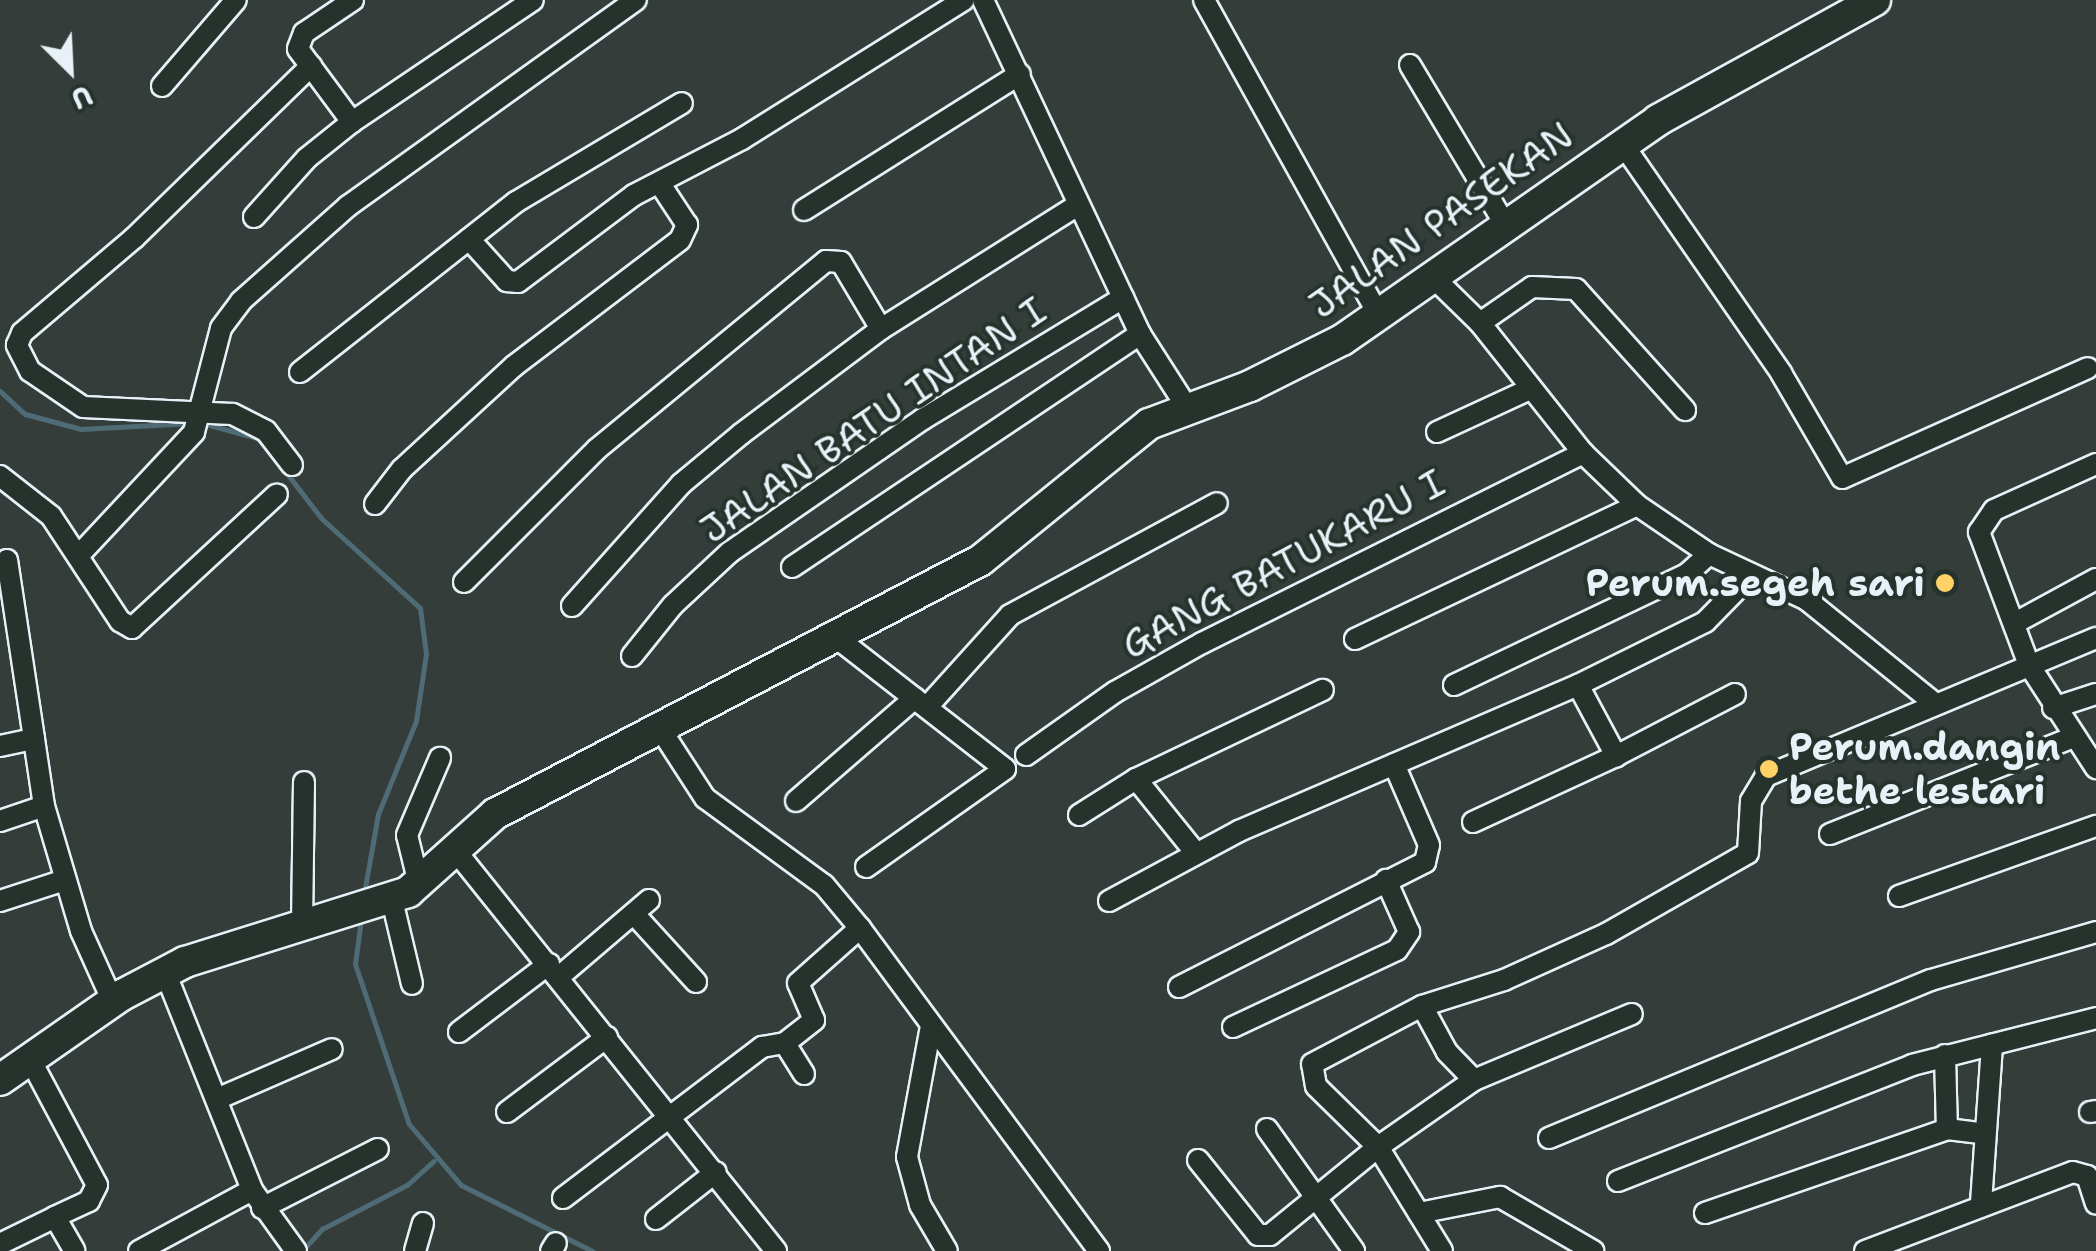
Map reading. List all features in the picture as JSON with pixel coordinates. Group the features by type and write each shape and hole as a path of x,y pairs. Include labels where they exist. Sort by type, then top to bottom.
{"street":[{"path":"162,86 236,0"},
{"path":"352,122 311,66 299,39 354,0"},
{"path":"254,217 307,158 352,122 533,0"},
{"path":"80,554 199,418 220,328 279,264 348,206 636,0"},
{"path":"469,239 507,281 518,282 634,195 660,184 964,0"},
{"path":"982,0 1140,334 1188,409"},
{"path":"1204,0 1380,318"},
{"name":"JALAN PASEKAN","path":"0,1080 113,1002 165,972 238,941 392,900 419,884 495,814 981,560 1129,438 1188,409 1278,374 1380,318 1622,144 1842,8 1875,0"},
{"path":"1410,65 1507,228"},
{"path":"292,465 255,423 83,407 30,371 18,351 22,333 134,238 311,66"},
{"path":"804,210 1020,74"},
{"path":"300,372 469,239 600,148 682,103"},
{"path":"1622,144 1781,373 1842,478 2088,368"},
{"path":"375,504 402,468 501,377 680,240 687,225 660,184"},
{"path":"572,606 681,484 882,329 1078,205"},
{"path":"464,582 597,449 826,262 841,262 882,329"},
{"path":"1436,280 1480,323 1583,453 1636,506 1750,576 1807,600 1934,702"},
{"path":"1480,323 1532,288 1576,289 1685,410"},
{"name":"JALAN BATU INTAN I","path":"632,656 673,605 730,552 923,419 1123,298"},
{"path":"792,567 1140,334"},
{"path":"1436,432 1530,389"},
{"name":"GANG BATUKARU I","path":"1026,755 1115,692 1202,643 1583,453"},
{"path":"2096,464 1982,521 1982,546 2029,666 2096,768"},
{"path":"2,479 32,495 80,554 120,621 135,628 277,494"},
{"path":"796,801 921,702 1010,614 1217,503"},
{"path":"1355,639 1636,506"},
{"path":"1454,685 1687,574 1710,554"},
{"path":"7,560 44,806 65,880 113,1002"},
{"path":"1110,901 1194,852 1578,684 1705,622 1750,576"},
{"path":"2015,623 2096,579"},
{"path":"838,638 1005,769 866,867"},
{"path":"1442,1251 1378,1147 1316,1086 1312,1064 1422,1006 1504,980 1606,934 1748,853 1751,801 1766,776 1934,702 2096,638"},
{"path":"1578,684 1616,756"},
{"path":"1079,815 1136,779 1323,690"},
{"path":"1474,822 1616,756 1735,694"},
{"path":"2053,708 2096,694"},
{"path":"660,730 705,798 824,885 1100,1251"},
{"path":"1830,834 2074,737"},
{"path":"0,746 34,740"},
{"path":"419,884 406,835 440,758"},
{"path":"1179,988 1430,856 1394,764"},
{"path":"1136,779 1194,852"},
{"path":"302,925 304,782"},
{"path":"0,821 44,806"},
{"path":"1898,896 2096,826"},
{"path":"455,850 674,1118 776,1251"},
{"path":"0,901 65,880"},
{"path":"1233,1027 1397,950 1409,932 1386,880"},
{"path":"392,900 412,984"},
{"path":"459,1032 642,907 696,982"},
{"path":"564,1198 674,1118 762,1047 785,1043 814,1020 799,990 801,978 860,928"},
{"path":"1548,1138 1931,980 2096,932"},
{"path":"165,972 257,1199 296,1251"},
{"path":"1422,1006 1446,1052 1474,1080"},
{"path":"1198,1160 1264,1238 1378,1147 1474,1080 1632,1014"},
{"path":"1618,1182 1945,1055 2096,1018"},
{"path":"931,1026 908,1157 920,1206 947,1251"},
{"path":"507,1112 607,1037"},
{"path":"785,1043 804,1074"},
{"path":"1980,1203 1992,1044"},
{"path":"217,1099 332,1048"},
{"path":"1945,1055 1948,1129"},
{"path":"0,1244 94,1197 97,1185 31,1062"},
{"path":"1266,1129 1354,1251"},
{"path":"1704,1213 1948,1129 1985,1134"},
{"path":"139,1251 378,1149"},
{"path":"656,1218 716,1172"},
{"path":"1865,1251 1980,1203 2081,1172 2095,1200"},
{"path":"1420,1213 1500,1197 1593,1251"},
{"path":"54,1217 75,1251"},
{"path":"415,1251 423,1223"}],"waterway":[{"path":"0,391 25,414 81,429 191,423"},
{"path":"202,423 257,438 269,450"},
{"path":"285,471 321,518 420,608 426,654 416,721 378,814 364,893"},
{"path":"361,919 355,964 409,1124 461,1185 592,1251"},
{"path":"302,1251 322,1229 407,1185 434,1161"}],"place":[{"name":"Perum.segeh sari","path":"1945,583"},
{"name":"Perum.dangin bethe lestari","path":"1769,769"}]}
